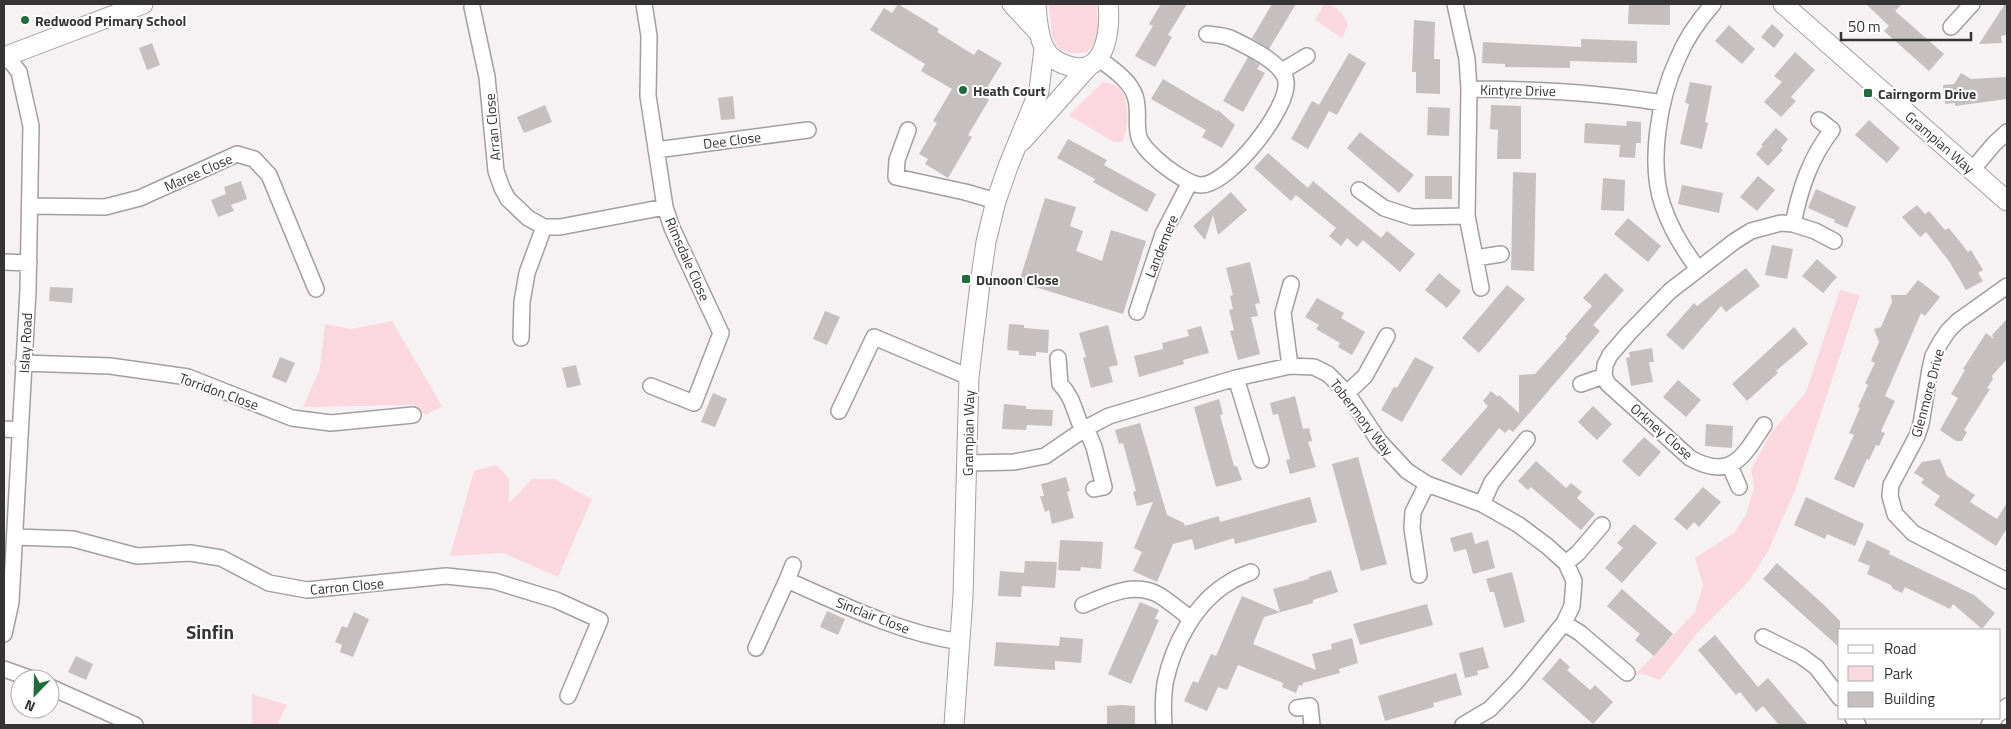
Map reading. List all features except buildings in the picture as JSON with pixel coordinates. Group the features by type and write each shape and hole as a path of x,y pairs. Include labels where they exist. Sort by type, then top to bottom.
{"street":[{"path":"4,58 143,4"},
{"name":"Rimsdale Close","path":"644,4 649,36 648,96 666,207 672,228 721,333 694,403 651,386"},
{"path":"1012,4 1042,42 1051,58 1071,68 1093,62 1126,82 1135,95 1137,108 1136,126 1141,143 1178,175 1190,182 1202,185 1216,180 1248,153 1265,130 1285,93 1286,81 1282,71 1268,59 1229,38 1207,34"},
{"name":"Grampian Way","path":"954,725 961,642 968,463 969,377 986,242 996,201 1038,91 1042,42 1036,4"},
{"path":"1455,4 1467,59 1469,89"},
{"name":"Grampian Way","path":"1783,4 2007,200"},
{"path":"1951,27 1972,4"},
{"name":"Grampian Way","path":"1017,146 1105,48 1108,37 1109,5"},
{"path":"1698,269 1672,228 1662,205 1658,187 1657,155 1663,102 1678,57 1705,6"},
{"name":"Arran Close","path":"472,7 487,77 496,171 508,199 528,218 544,226"},
{"path":"1282,71 1307,56"},
{"name":"Islay Road","path":"4,58 12,63 19,72 30,126 29,263 15,537 11,602 4,634"},
{"name":"Kintyre Drive","path":"1481,288 1467,216 1469,89 1556,90 1613,94 1663,102"},
{"path":"1793,224 1806,175 1821,144 1832,130 1819,120"},
{"name":"Dee Close","path":"656,150 808,130"},
{"path":"908,130 897,160 896,177 965,192 996,201"},
{"path":"1972,170 2007,132"},
{"name":"Maree Close","path":"30,206 105,207 140,198 237,154 254,159 269,175 316,289"},
{"name":"Landemere","path":"1137,312 1163,234 1190,182"},
{"path":"1359,190 1384,208 1412,217 1467,216"},
{"path":"520,338 522,302 527,273 544,226 560,227 666,207"},
{"path":"1581,384 1604,376 1605,364 1610,355 1656,305 1698,269 1751,231 1781,223 1793,224 1815,231 1834,241"},
{"path":"1476,258 1501,254"},
{"path":"4,262 29,263"},
{"path":"1290,366 1283,313 1291,284"},
{"name":"Glenmore Drive","path":"2007,286 1958,320 1948,330 1940,343 1933,356 1921,424 1891,485 1890,496 1895,514 1913,533 2007,581"},
{"path":"839,411 875,332 969,377"},
{"path":"1347,393 1365,376 1387,336"},
{"path":"1058,358 1060,384 1070,394 1076,416 1094,447 1104,487 1094,489"},
{"name":"Torridon Close","path":"23,363 110,366 188,377 292,418 332,423 413,416"},
{"name":"Tobermory Way","path":"968,463 1014,462 1046,456 1085,429 1108,416 1236,378 1290,366 1314,367 1328,374 1347,393 1379,441 1407,471 1427,484 1482,504 1519,525 1548,546 1566,563 1574,581 1572,606 1564,623 1517,681 1490,709 1463,725"},
{"name":"Orkney Close","path":"1604,376 1608,384 1690,458 1703,465 1713,467 1730,466"},
{"path":"1236,378 1261,460"},
{"path":"1739,487 1730,466 1743,456 1764,425"},
{"path":"4,429 20,430"},
{"path":"1482,504 1492,482 1527,439"},
{"path":"1419,575 1412,528 1413,512 1427,484"},
{"path":"1566,563 1578,553 1602,525"},
{"name":"Carron Close","path":"15,537 73,539 137,556 190,553 221,558 270,583 307,590 446,576 494,581 556,600 600,620 568,696"},
{"path":"756,648 793,565"},
{"path":"1164,725 1163,702 1165,683 1191,619 1210,598 1230,582 1251,572"},
{"name":"Sinclair Close","path":"787,580 894,625 940,639 961,642"},
{"path":"1083,605 1128,589 1143,590 1158,594 1191,619"},
{"path":"1564,623 1580,633 1627,673"},
{"path":"1763,637 1801,656 1816,667 1838,695"},
{"path":"60,691 135,725"},
{"path":"1297,708 1310,706 1312,725"}],"green space":[{"path":"1049,4 1096,4 1098,30 1095,41 1087,52 1065,52 1059,48 1052,34"},
{"path":"1324,4 1336,8 1347,21 1348,25 1342,38 1315,20"},
{"path":"1103,82 1121,90 1126,101 1127,124 1122,142 1114,142 1070,116"},
{"path":"1840,290 1860,295 1796,488 1768,551 1749,581 1698,632 1660,680 1644,674 1636,674 1695,612 1703,585 1695,558 1734,533 1746,515 1754,488 1751,469 1771,433 1806,392"},
{"path":"392,321 442,406 426,415 414,405 303,407 320,369 325,324 351,329"},
{"path":"497,465 509,479 509,503 532,479 554,479 592,499 558,577 503,553 450,556 474,471"},
{"path":"252,694 287,705 277,725 252,725"}],"place":[{"name":"Redwood Primary School","path":"25,20"},
{"name":"Heath Court","path":"963,90"},
{"name":"Cairngorm Drive","path":"1868,93"},
{"name":"Dunoon Close","path":"966,279"}],"district":[{"name":"Sinfin","path":"210,631"}]}
